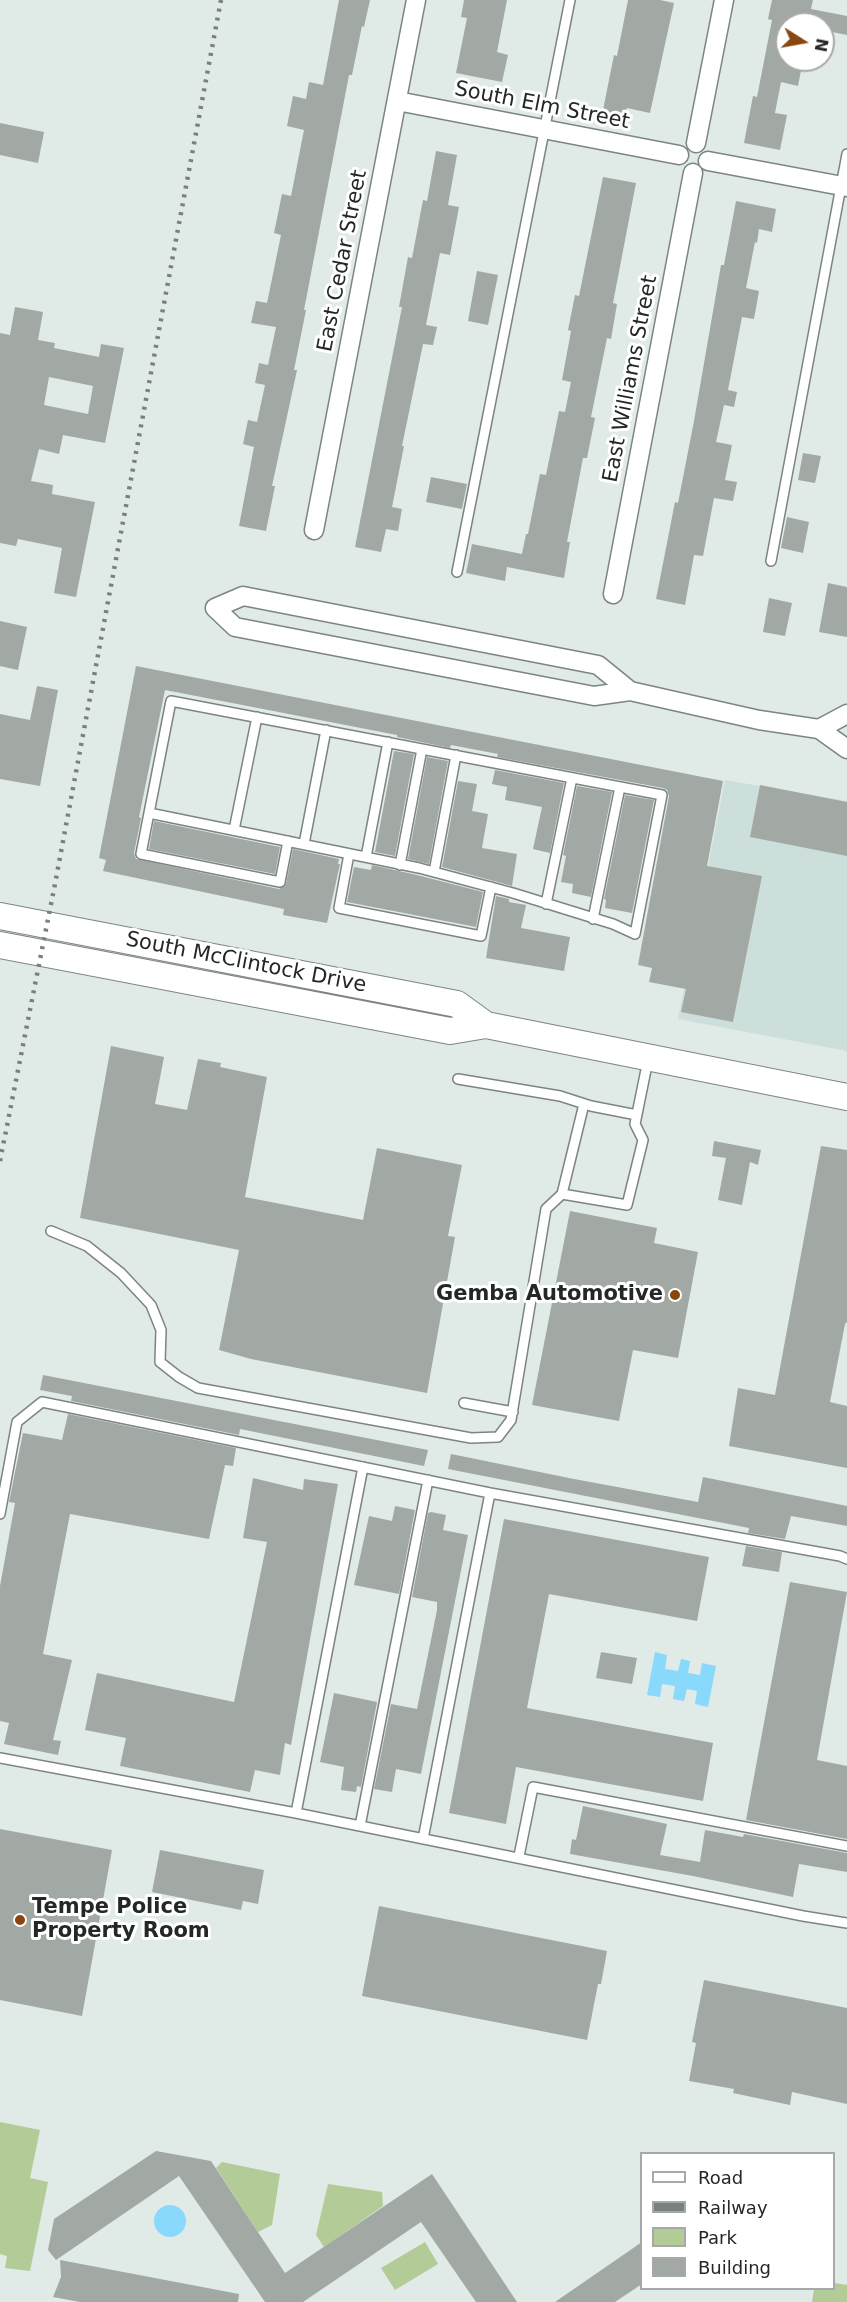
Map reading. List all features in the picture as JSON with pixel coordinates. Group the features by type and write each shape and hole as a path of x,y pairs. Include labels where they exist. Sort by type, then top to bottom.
{"main road":[{"name":"South McClintock Drive","path":"0,916 457,1004 486,1025"},
{"name":"South McClintock Drive","path":"0,945 450,1031 486,1025 847,1096"}],"street":[{"name":"East Cedar Street","path":"314,530 416,0"},
{"path":"696,143 724,0"},
{"name":"South Elm Street","path":"397,101 679,155"},
{"path":"696,143 706,149 708,161 702,171 693,173 683,169 679,155 683,146 696,143"},
{"path":"708,161 844,187"},
{"name":"East Williams Street","path":"613,594 693,173"},
{"path":"630,691 598,665 243,596 215,608 236,627 594,696 630,691 759,720 819,729 847,749"},
{"path":"819,729 847,714"}],"lane":[{"path":"457,572 570,0"},
{"path":"771,561 844,187 847,154"},
{"path":"149,813 304,844 366,857 491,887 635,934 662,795 171,701 149,813 141,854 280,882 288,841"},
{"path":"234,830 257,717"},
{"path":"304,844 326,730"},
{"path":"366,857 388,742"},
{"path":"400,865 423,749"},
{"path":"434,873 456,755"},
{"path":"546,904 572,778"},
{"path":"593,919 620,787"},
{"path":"350,854 339,908 481,936 491,887"},
{"path":"562,1194 627,1205 643,1140 635,1124 648,1057"},
{"path":"458,1079 561,1096 584,1104 637,1115"},
{"path":"51,1231 87,1246 121,1273 151,1305 161,1330 160,1362 198,1388 471,1438 498,1437 511,1420 513,1412 546,1209 562,1194 584,1104"},
{"path":"0,1514 17,1422 42,1402 490,1493 847,1559"},
{"path":"464,1403 513,1412"},
{"path":"296,1813 363,1467"},
{"path":"360,1826 428,1480"},
{"path":"423,1839 490,1493"},
{"path":"0,1758 296,1813 847,1923"},
{"path":"519,1857 533,1787 847,1846"}],"shaded area":[{"path":"725,780 847,801 847,1051 678,1019"}],"green space":[{"path":"0,2122 40,2130 30,2178 48,2182 30,2271 5,2268 7,2256 0,2254"},
{"path":"222,2162 280,2174 272,2225 258,2232 216,2168"},
{"path":"328,2184 382,2192 383,2206 324,2247 316,2235"},
{"path":"425,2242 438,2264 395,2290 381,2268"},
{"path":"835,2283 847,2285 847,2302 812,2302 814,2290 835,2290"}],"water":[{"path":"655,1652 667,1655 665,1669 678,1671 681,1659 690,1661 688,1673 700,1675 702,1663 716,1666 708,1707 695,1704 697,1691 687,1689 684,1701 673,1699 675,1686 662,1684 660,1697 647,1695"},
{"path":"170,2205 181,2210 186,2221 181,2232 170,2237 159,2232 154,2221 159,2210"}],"building":[{"path":"339,0 370,0 352,75 349,75 304,310 306,310 294,370 297,370 272,486 275,486 266,531 239,526 254,447 243,444 248,420 257,422 265,385 255,383 259,363 268,365 276,327 251,323 256,301 267,303 281,235 274,233 282,194 291,196 304,130 287,126 293,96 306,99 309,82 323,85"},
{"path":"464,0 507,0 497,52 508,55 502,82 456,73 467,18 461,17"},
{"path":"628,0 660,0 674,3 650,113 627,108 625,119 602,115"},
{"path":"772,0 813,0 811,9 826,12 775,12 775,72 801,72 798,86 781,82 775,113 787,115 780,150 744,143 753,96 757,97 772,20 768,19"},
{"path":"835,14 847,16 847,35 835,32"},
{"path":"0,123 44,132 38,163 0,155"},
{"path":"436,151 457,155 448,205 459,207 450,255 440,253 426,325 437,327 433,345 423,344 402,446 404,446 392,507 402,509 398,531 386,529 381,552 355,547 402,307 399,307 408,257 412,258 423,200 427,201"},
{"path":"603,177 636,183 613,303 617,304 611,339 607,338 591,417 595,418 587,458 583,458 567,542 570,542 564,578 507,567 505,581 466,573 472,544 522,554 540,474 546,475 559,411 565,412 571,382 562,380 571,331 568,330 575,295 579,296"},
{"path":"736,201 776,209 772,232 759,229 757,243 755,242 746,288 759,291 754,319 742,317 728,390 737,392 734,407 724,405 716,442 732,445 725,480 737,482 733,501 714,498 703,556 694,555 685,605 656,599 675,502 678,503 721,265 724,265"},
{"path":"477,271 498,275 488,325 468,321"},
{"path":"15,307 43,312 38,340 55,343 54,348 99,357 101,344 124,348 105,443 63,435 59,454 39,449 31,481 53,485 52,494 95,502 76,597 54,593 62,548 18,539 16,546 0,543 0,333 10,335","holes":["49,377 93,386 88,414 44,405"]},
{"path":"803,453 821,456 815,483 798,480"},
{"path":"431,477 467,484 462,509 426,502"},
{"path":"787,517 809,522 803,553 781,548"},
{"path":"828,583 847,587 847,637 819,632"},
{"path":"769,598 792,603 785,636 763,632"},
{"path":"0,621 27,627 18,670 0,666"},
{"path":"136,666 723,781 707,866 762,876 733,1022 681,1012 686,989 649,982 652,968 638,965 669,796 667,790 663,788 497,757 498,754 451,745 450,748 397,737 397,735 165,690 139,817 141,818 134,853 136,859 279,889 286,884 293,849 339,859 338,864 340,864 327,923 283,915 284,909 103,871 106,860 99,858"},
{"path":"37,686 58,690 40,786 0,779 0,714 30,720"},
{"path":"394,751 414,754 395,856 375,852"},
{"path":"427,757 448,761 429,864 408,859"},
{"path":"495,770 564,783 550,853 533,849 542,807 505,800 507,787 492,784"},
{"path":"458,781 477,784 472,811 488,814 482,848 517,854 512,886 442,867"},
{"path":"760,785 847,802 847,856 750,837"},
{"path":"577,786 612,792 591,897 572,893 573,884 561,882 566,856 563,855"},
{"path":"625,795 654,800 632,913 605,908 606,900 604,899"},
{"path":"154,821 280,847 275,874 149,849"},
{"path":"372,865 483,892 476,927 347,902 354,867 371,870"},
{"path":"496,896 509,899 509,902 526,905 521,928 570,937 564,971 486,958"},
{"path":"111,1046 164,1057 155,1104 187,1110 198,1059 221,1063 220,1067 267,1077 245,1197 363,1220 377,1148 462,1165 448,1236 455,1237 427,1393 251,1359 219,1350 239,1250 80,1218"},
{"path":"714,1141 761,1150 758,1165 750,1162 742,1205 718,1200 726,1158 712,1156"},
{"path":"821,1146 847,1150 847,1322 830,1402 847,1406 847,1468 729,1446 738,1388 775,1395"},
{"path":"570,1211 657,1228 654,1243 698,1252 678,1358 633,1350 619,1421 532,1405"},
{"path":"43,1375 428,1450 424,1466 240,1429 239,1435 71,1401 72,1396 40,1390"},
{"path":"68,1414 236,1448 233,1466 225,1465 209,1539 70,1514 43,1654 72,1660 53,1740 61,1741 58,1755 4,1744 9,1723 0,1721 0,1586 15,1503 9,1502 23,1433 62,1440"},
{"path":"451,1454 698,1502 703,1477 847,1506 847,1526 791,1516 785,1539 748,1533 749,1528 448,1469"},
{"path":"253,1478 303,1490 304,1479 338,1484 291,1745 285,1743 280,1775 255,1770 250,1792 120,1766 126,1738 85,1730 97,1673 234,1702 267,1542 243,1538"},
{"path":"395,1506 415,1510 399,1594 354,1585 369,1516 392,1521"},
{"path":"428,1513 446,1515 443,1530 468,1535 421,1774 396,1769 392,1792 374,1789 391,1704 417,1709 437,1610 437,1602 412,1597"},
{"path":"504,1519 709,1557 697,1621 549,1594 527,1708 713,1743 703,1801 516,1767 506,1824 449,1813"},
{"path":"746,1546 782,1552 779,1572 742,1566"},
{"path":"790,1582 847,1592 817,1760 847,1766 847,1839 746,1820"},
{"path":"601,1652 637,1658 632,1684 596,1678"},
{"path":"334,1693 377,1702 361,1787 357,1786 356,1792 341,1790 344,1767 320,1762"},
{"path":"583,1806 667,1824 660,1855 700,1862 705,1830 743,1837 744,1834 847,1853 847,1872 799,1864 793,1897 570,1854 572,1839 576,1840"},
{"path":"0,1829 112,1850 82,2016 0,2000"},
{"path":"160,1850 264,1870 258,1904 243,1901 241,1910 152,1892"},
{"path":"379,1906 607,1951 587,2040 362,1996"},
{"path":"704,1980 847,2008 847,2104 792,2092 790,2105 733,2093 734,2089 689,2081 696,2043 692,2042"},
{"path":"156,2151 211,2161 285,2273 432,2174 517,2302 476,2302 421,2222 303,2302 265,2302 179,2176 56,2260 48,2250 54,2219"},
{"path":"640,2243 640,2285 615,2302 555,2302"},
{"path":"60,2260 239,2294 238,2302 80,2302 53,2297 61,2277"}],"railway":[{"path":"0,1161 55,884 221,0"}],"place":[{"name":"Gemba Automotive","path":"675,1295"},
{"name":"Tempe Police Property Room","path":"20,1920"}]}
